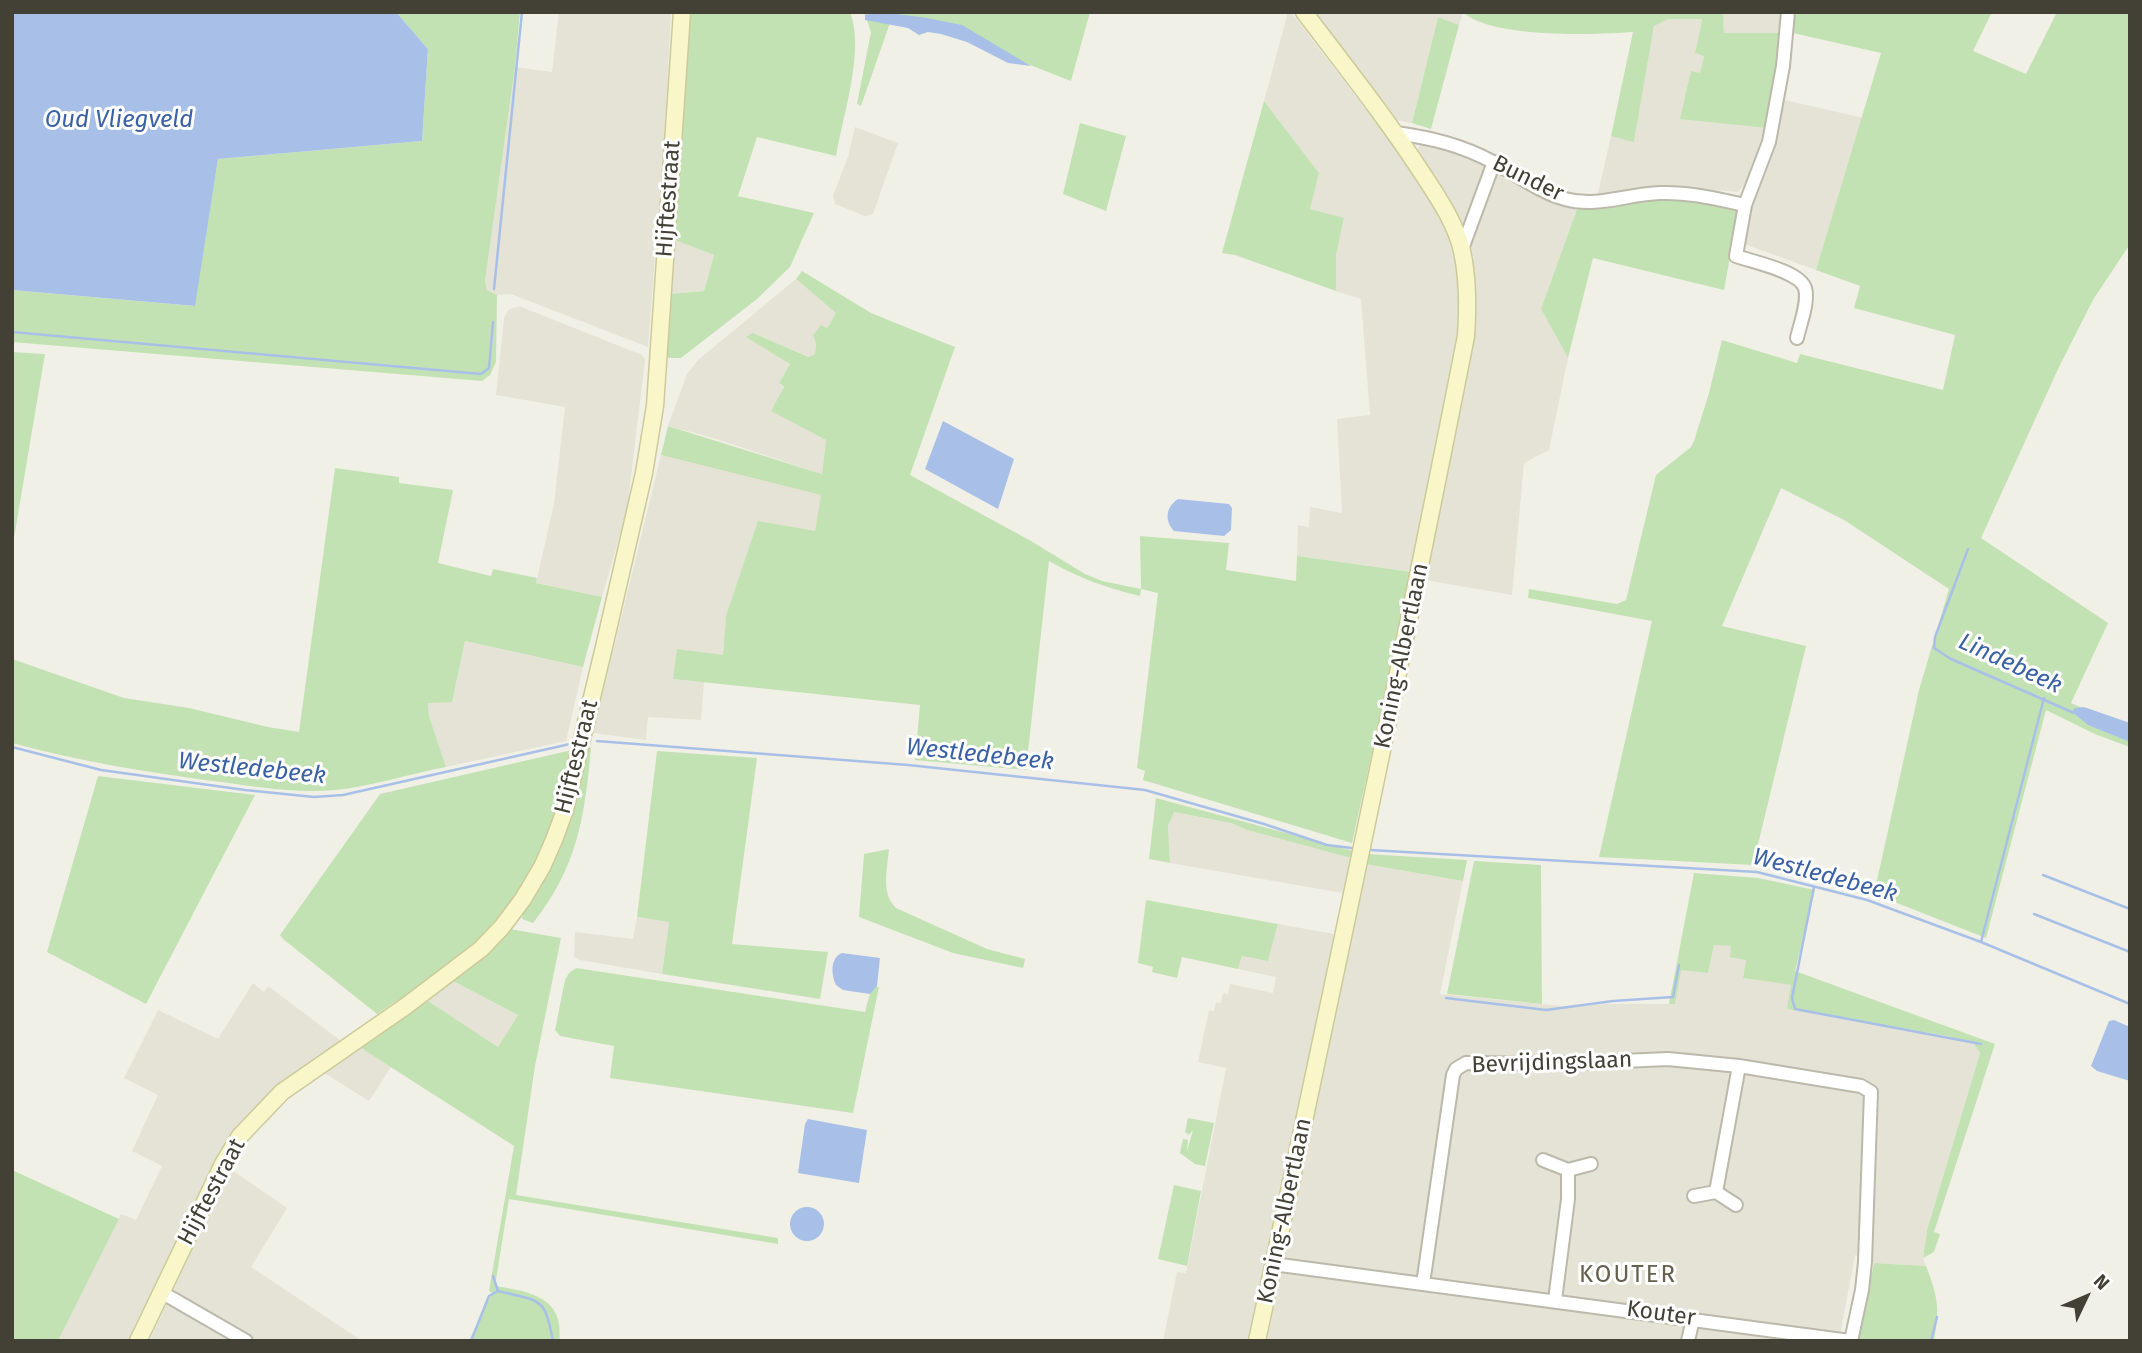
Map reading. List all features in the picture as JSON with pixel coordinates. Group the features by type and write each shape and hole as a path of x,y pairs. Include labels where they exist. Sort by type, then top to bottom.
{"street":[{"name":"Hijftestraat","path":"138,1341 223,1164 240,1136 282,1092 481,949 523,899 554,840 565,810 613,607 644,473 655,406 682,12"},
{"name":"Koning-Albertlaan","path":"1257,1341 1339,961 1466,336 1467,295 1462,249 1440,200 1396,132 1304,12"},
{"path":"1788,12 1783,66 1769,142 1745,205 1736,256 1795,276 1805,287 1806,298 1797,338"},
{"name":"Bunder","path":"1396,132 1448,142 1494,162 1544,191 1564,199 1603,202 1657,193 1683,193 1745,205"},
{"path":"1462,249 1494,162"},
{"name":"Bevrijdingslaan","path":"1423,1284 1453,1075 1461,1065 1668,1059 1740,1066 1861,1086 1871,1092 1865,1262 1851,1341"},
{"path":"1716,1192 1740,1066"},
{"path":"1543,1160 1568,1170 1591,1164"},
{"path":"1555,1300 1568,1199 1568,1170"},
{"path":"1694,1196 1716,1192 1736,1205"},
{"name":"Kouter","path":"1273,1264 1851,1341"},
{"path":"161,1293 246,1341"},
{"path":"1688,1341 1693,1319"}],"shaded area":[{"path":"559,12 671,12 648,347 511,294 497,295 487,290 485,281 515,67 552,72"},
{"path":"1288,12 1291,12 1393,145 1443,222 1455,256 1460,282 1460,333 1412,572 1297,556 1298,525 1309,527 1310,507 1342,513 1337,419 1370,415 1361,299 1336,291 1336,256 1344,219 1309,209 1319,173 1264,101"},
{"path":"1310,12 1463,12 1459,25 1438,17 1412,123 1394,120"},
{"path":"1723,12 1781,12 1782,33 1724,33"},
{"path":"1669,19 1702,19 1695,52 1704,55 1700,74 1692,71 1767,128 1749,180 1738,192 1667,186 1597,197 1611,136 1634,141 1654,26"},
{"path":"1785,100 1863,118 1816,270 1744,244 1751,202"},
{"path":"855,127 898,143 873,214 865,216 835,204 833,196 848,157"},
{"path":"1426,142 1454,149 1546,198 1577,209 1541,309 1568,358 1549,450 1524,463 1512,595 1425,580 1467,377 1475,300 1416,153 1419,146"},
{"path":"675,240 714,255 704,291 670,294"},
{"path":"796,279 837,313 826,329 813,335 815,354 810,357 753,333 790,364 779,383 826,440 822,474 668,426 687,374 698,360"},
{"path":"519,306 642,355 645,359 627,511 602,597 536,583 554,504 565,407 496,395 504,318 508,310"},
{"path":"661,455 822,495 815,531 726,616 723,655 673,679 704,682 701,720 648,717 646,740 593,733"},
{"path":"465,641 583,667 566,741 446,767 429,716 428,702 452,701"},
{"path":"1173,812 1231,823 1247,830 1351,858 1343,893 1170,863 1168,826"},
{"path":"1365,864 1463,881 1440,994 1572,1007 1674,1004 1681,969 1708,973 1714,944 1732,946 1746,960 1743,978 1792,985 1788,1009 1949,1036 1974,1044 1980,1053 1927,1230 1923,1258 1926,1266 1874,1263 1855,1255 1839,1341 1267,1341"},
{"path":"637,917 669,921 662,974 574,957 575,932 633,939"},
{"path":"1278,924 1334,934 1326,985 1251,1341 1163,1341 1177,1272 1186,1273 1226,1068 1198,1062 1209,1010 1214,1011 1216,1002 1221,1003 1223,993 1228,994 1230,984 1273,993 1276,977 1238,969 1242,956 1268,961"},
{"path":"453,981 518,1015 498,1047 428,1001"},
{"path":"253,983 264,992 268,986 341,1041 274,1090 240,1124 201,1191 129,1341 58,1341 121,1214 136,1220 162,1166 132,1151 158,1095 124,1078 158,1010 218,1039"},
{"path":"361,1048 391,1067 369,1101 326,1074 319,1075"},
{"path":"229,1168 287,1208 251,1267 362,1341 149,1341"}],"green space":[{"path":"396,12 520,12 515,67 485,281 487,290 497,295 496,362 490,375 482,381 12,342 12,290 194,306 218,159 422,141 428,49"},
{"path":"690,12 850,12 854,27 854,63 836,156 757,137 738,196 814,213 790,267 757,299 681,358 669,358 666,355 670,294 704,291 714,255 675,240"},
{"path":"864,12 1090,12 1071,81 953,35 891,20 861,106 857,104 871,32"},
{"path":"1463,12 1723,12 1724,33 1782,33 1767,128 1680,119 1691,71 1700,73 1704,56 1695,53 1702,19 1669,19 1654,26 1634,142 1611,136 1633,32 1569,34 1518,31 1495,27"},
{"path":"1793,12 1992,12 1973,51 2026,74 2057,12 2130,12 2130,244 2093,300 2059,367 1981,538 2108,623 2071,703 2130,730 2130,747 2097,735 2046,710 1986,938 1874,894 1919,690 1949,589 1844,520 1781,488 1722,626 1806,646 1753,865 1599,857 1652,621 1528,598 1529,589 1617,604 1626,600 1656,475 1691,447 1694,441 1722,340 1797,363 1800,354 1943,390 1955,335 1854,308 1860,286 1816,270 1881,53 1793,33"},
{"path":"1438,17 1459,25 1431,129 1412,123"},
{"path":"1264,101 1319,173 1310,209 1344,218 1336,256 1336,291 1235,255 1222,253"},
{"path":"1080,123 1126,136 1106,211 1063,194"},
{"path":"1666,196 1739,208 1724,290 1593,258 1568,358 1541,309 1577,209 1603,208"},
{"path":"802,271 871,313 955,347 910,475 1031,541 1085,574 1102,581 1141,589 1140,596 1115,589 1082,578 1049,561 1026,770 915,760 920,705 673,679 677,649 723,655 726,616 758,521 815,531 821,495 661,455 668,426 822,474 826,440 771,411 784,387 779,383 790,364 746,337 753,333 809,357 815,354 813,335 821,325 827,328 836,313 796,279"},
{"path":"12,352 45,354 12,550"},
{"path":"335,468 399,477 399,483 453,490 438,563 491,576 493,569 537,578 536,583 602,597 583,667 465,641 452,702 428,703 429,716 446,767 336,790 289,790 188,778 87,761 12,743 12,659 124,698 189,708 299,732"},
{"path":"1140,536 1229,543 1226,570 1296,581 1297,556 1412,572 1352,843 1143,780 1145,771 1137,768 1158,593 1141,589"},
{"path":"587,746 591,748 589,773 576,840 560,882 533,923 522,919 523,914 548,873 560,846"},
{"path":"572,750 546,840 526,882 500,920 442,971 377,1014 280,935 380,794"},
{"path":"657,751 757,758 732,944 828,952 820,999 662,974 669,922 637,917"},
{"path":"98,776 255,795 146,1004 47,952"},
{"path":"1156,798 1353,851 1351,858 1247,830 1231,823 1174,812 1168,826 1170,863 1149,859"},
{"path":"889,849 887,888 896,908 987,949 1025,959 1023,968 953,953 859,917 864,854"},
{"path":"1367,854 1467,860 1463,881 1365,864"},
{"path":"1474,861 1541,865 1542,1004 1447,994"},
{"path":"1694,873 1758,878 1815,890 1795,971 1995,1044 1934,1232 1940,1234 1934,1252 1923,1258 1927,1230 1980,1053 1974,1044 1948,1036 1787,1009 1791,985 1743,978 1746,960 1730,957 1731,946 1714,945 1708,973 1681,970 1675,1004 1669,1004"},
{"path":"1146,900 1278,924 1268,961 1242,956 1238,969 1182,957 1177,978 1152,972 1153,967 1138,963"},
{"path":"510,929 561,938 535,1066 516,1195 778,1238 778,1244 509,1199 495,1286 534,1295 551,1306 559,1324 560,1341 469,1341 492,1293 489,1291 514,1146 361,1048 428,1001 498,1047 518,1015 453,981 482,958"},
{"path":"576,968 865,1012 872,986 879,987 853,1113 610,1078 614,1046 560,1036 555,1030 565,980"},
{"path":"1188,1118 1214,1123 1205,1166 1195,1164 1180,1153 1183,1139 1188,1140 1187,1151 1193,1130 1189,1135 1185,1132"},
{"path":"12,1170 119,1219 58,1341 12,1341"},
{"path":"1174,1185 1201,1191 1187,1266 1158,1259"},
{"path":"1874,1263 1926,1266 1937,1303 1934,1341 1858,1341"}],"water":[{"name":"Oud Vliegveld","path":"12,12 396,12 428,49 422,141 218,159 195,306 12,290"},
{"path":"882,12 962,25 1031,66 1008,63 967,42 941,34 928,32 919,35 908,28 865,20 865,15"},
{"path":"943,421 1014,459 998,509 925,469"},
{"path":"1178,499 1229,504 1232,508 1231,530 1224,536 1174,531 1168,514"},
{"path":"2084,707 2130,723 2130,742 2088,725 2072,712 2075,708"},
{"path":"842,953 880,958 877,986 870,994 843,990 836,985 833,967 835,959"},
{"path":"2114,1020 2130,1027 2130,1081 2097,1071 2091,1066 2109,1021"},
{"path":"808,1119 867,1130 859,1183 798,1173"},
{"path":"807,1207 819,1212 824,1224 819,1236 807,1241 795,1236 790,1224 795,1212"}],"waterway":[{"path":"494,289 522,12"},
{"path":"12,332 481,374 489,368 493,322"},
{"name":"Lindebeek","path":"1968,549 1935,637 1934,648 1951,659 2074,713"},
{"path":"1981,942 2044,698"},
{"name":"Westledebeek","path":"597,741 908,765 1145,790 1327,845 1351,848"},
{"name":"Westledebeek","path":"12,747 101,770 314,797 343,795 570,744"},
{"name":"Westledebeek","path":"1370,850 1757,872 1867,900 1981,942 2130,1004"},
{"path":"2043,875 2130,909"},
{"path":"1814,887 1792,998 1795,1009 1981,1044"},
{"path":"2034,914 2130,952"},
{"path":"1446,998 1546,1010 1613,1001 1673,997 1679,965"},
{"path":"493,1276 498,1291"},
{"path":"471,1341 489,1296 498,1291 538,1303 547,1315 553,1341"},
{"path":"1931,1341 1937,1317"}],"district":[{"name":"KOUTER","path":"1628,1275"}]}
